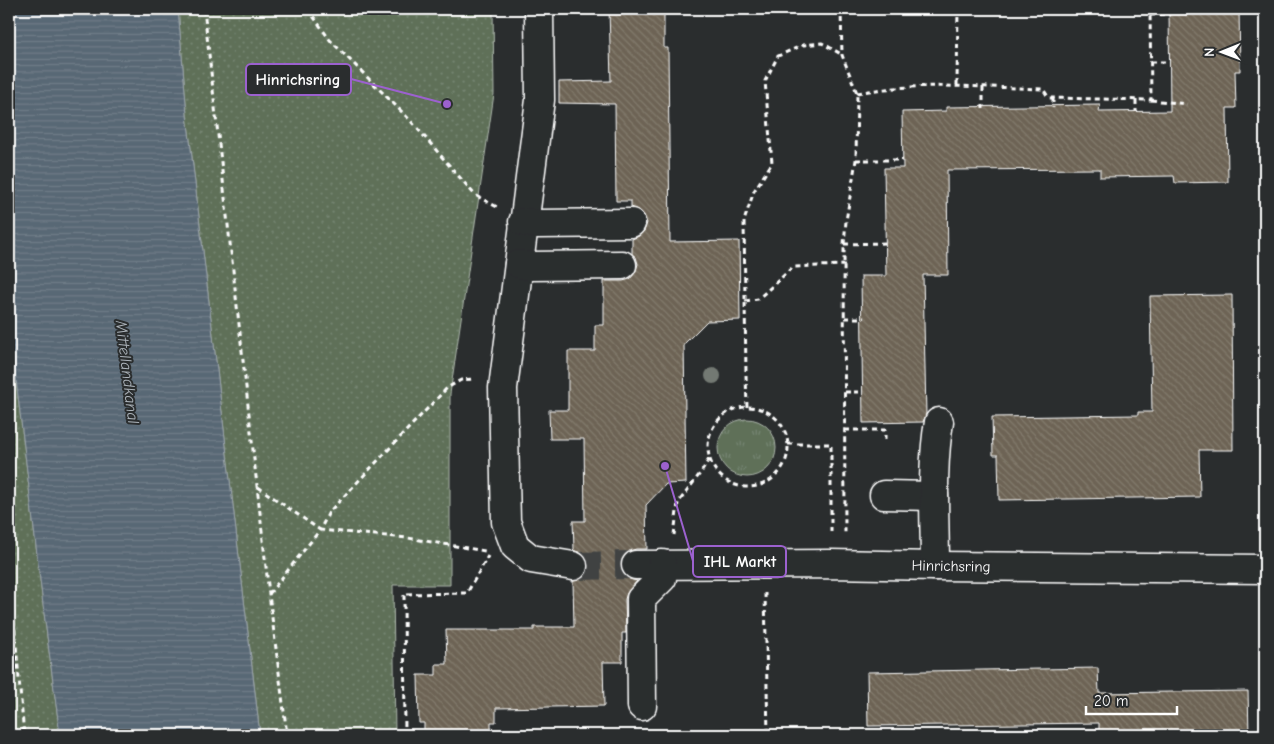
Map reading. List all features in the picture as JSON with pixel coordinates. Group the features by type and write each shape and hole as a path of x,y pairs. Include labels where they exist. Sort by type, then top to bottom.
{"street":[{"path":"539,9 540,100 523,222 504,388 506,522 515,546 531,559 573,566"},
{"path":"523,222 538,224 632,223"},
{"path":"519,264 529,266 622,265"},
{"path":"935,566 934,496 936,440 939,422"},
{"path":"884,495 934,496"},
{"name":"Hinrichsring","path":"642,706 641,599 662,578 649,564 1265,569"}],"path":[{"path":"204,9 269,594 287,735"},
{"path":"308,9 330,40 410,120 475,195 523,222"},
{"path":"841,9 842,55 857,92 856,160 844,244 845,534"},
{"path":"957,86 958,9"},
{"path":"1150,9 1151,100"},
{"path":"1150,15 1170,14"},
{"path":"747,406 744,221 754,191 772,164 766,81 778,56 803,45 822,42 842,55"},
{"path":"1151,62 1170,62"},
{"path":"857,92 879,89 957,86 1042,89 1049,98 1151,100 1187,104"},
{"path":"983,87 983,109"},
{"path":"1053,98 1053,108"},
{"path":"1136,100 1136,111"},
{"path":"856,160 903,160"},
{"path":"844,244 887,243"},
{"path":"745,301 758,299 793,267 845,265"},
{"path":"845,318 864,318"},
{"path":"269,594 320,530 329,512 447,388"},
{"path":"845,392 863,392"},
{"path":"747,406 768,412 776,418 783,426 788,444 787,457 777,475 769,482 749,488 728,482 720,476 713,468 707,448 709,437 719,419 727,412 747,406"},
{"path":"845,430 885,430 885,440"},
{"path":"788,444 831,444 831,564"},
{"path":"678,511 678,503 702,471 709,458"},
{"path":"257,487 320,530 408,538 490,552 467,593 404,594 405,735"},
{"path":"765,564 768,735"},
{"path":"9,566 24,735"}],"green space":[{"path":"178,9 493,9 494,94 450,394 450,585 393,585 395,735 260,735 187,115"},
{"path":"9,321 44,613 60,735 9,735"},
{"path":"747,419 758,421 771,432 776,448 774,459 763,472 747,477 736,475 723,464 718,448 720,437 731,424"}],"water":[{"name":"Mittellandkanal","path":"9,9 178,9 187,115 260,735 60,735 9,321"}],"building":[{"path":"609,9 664,9 664,48 668,48 670,242 739,241 740,320 707,321 684,344 686,483 666,484 646,505 647,549 629,551 622,558 620,566 623,573 629,579 637,581 627,593 625,599 626,633 622,633 622,662 603,662 604,706 496,708 496,722 491,722 491,735 424,735 424,723 419,723 418,675 436,675 436,664 447,664 446,630 534,630 534,627 574,627 573,581 585,576 588,568 587,560 583,554 573,550 573,521 585,521 584,439 550,439 549,410 568,410 568,351 595,351 595,325 604,325 604,281 623,281 630,279 635,273 638,264 636,257 632,254 632,239 644,231 647,223 644,215 639,210 631,207 631,201 616,201 615,104 559,103 559,82 611,81"},
{"path":"1169,9 1239,9 1240,71 1235,71 1236,108 1227,108 1228,182 1175,183 1174,176 1100,177 1100,169 947,170 948,275 923,275 926,415 923,422 863,423 861,276 886,276 884,168 903,168 902,112 946,111 946,107 1100,105 1099,112 1170,111"},
{"path":"1232,295 1233,450 1199,450 1200,497 999,500 998,455 993,455 992,417 1138,415 1138,412 1152,412 1150,296"},
{"path":"1098,668 1099,693 1248,691 1249,735 1099,735 1099,723 868,726 867,672"}],"tunnel":[{"path":"573,566 636,565"}],"place":[{"name":"Hinrichsring","path":"447,104"},
{"name":"IHL Markt","path":"665,466"}]}
